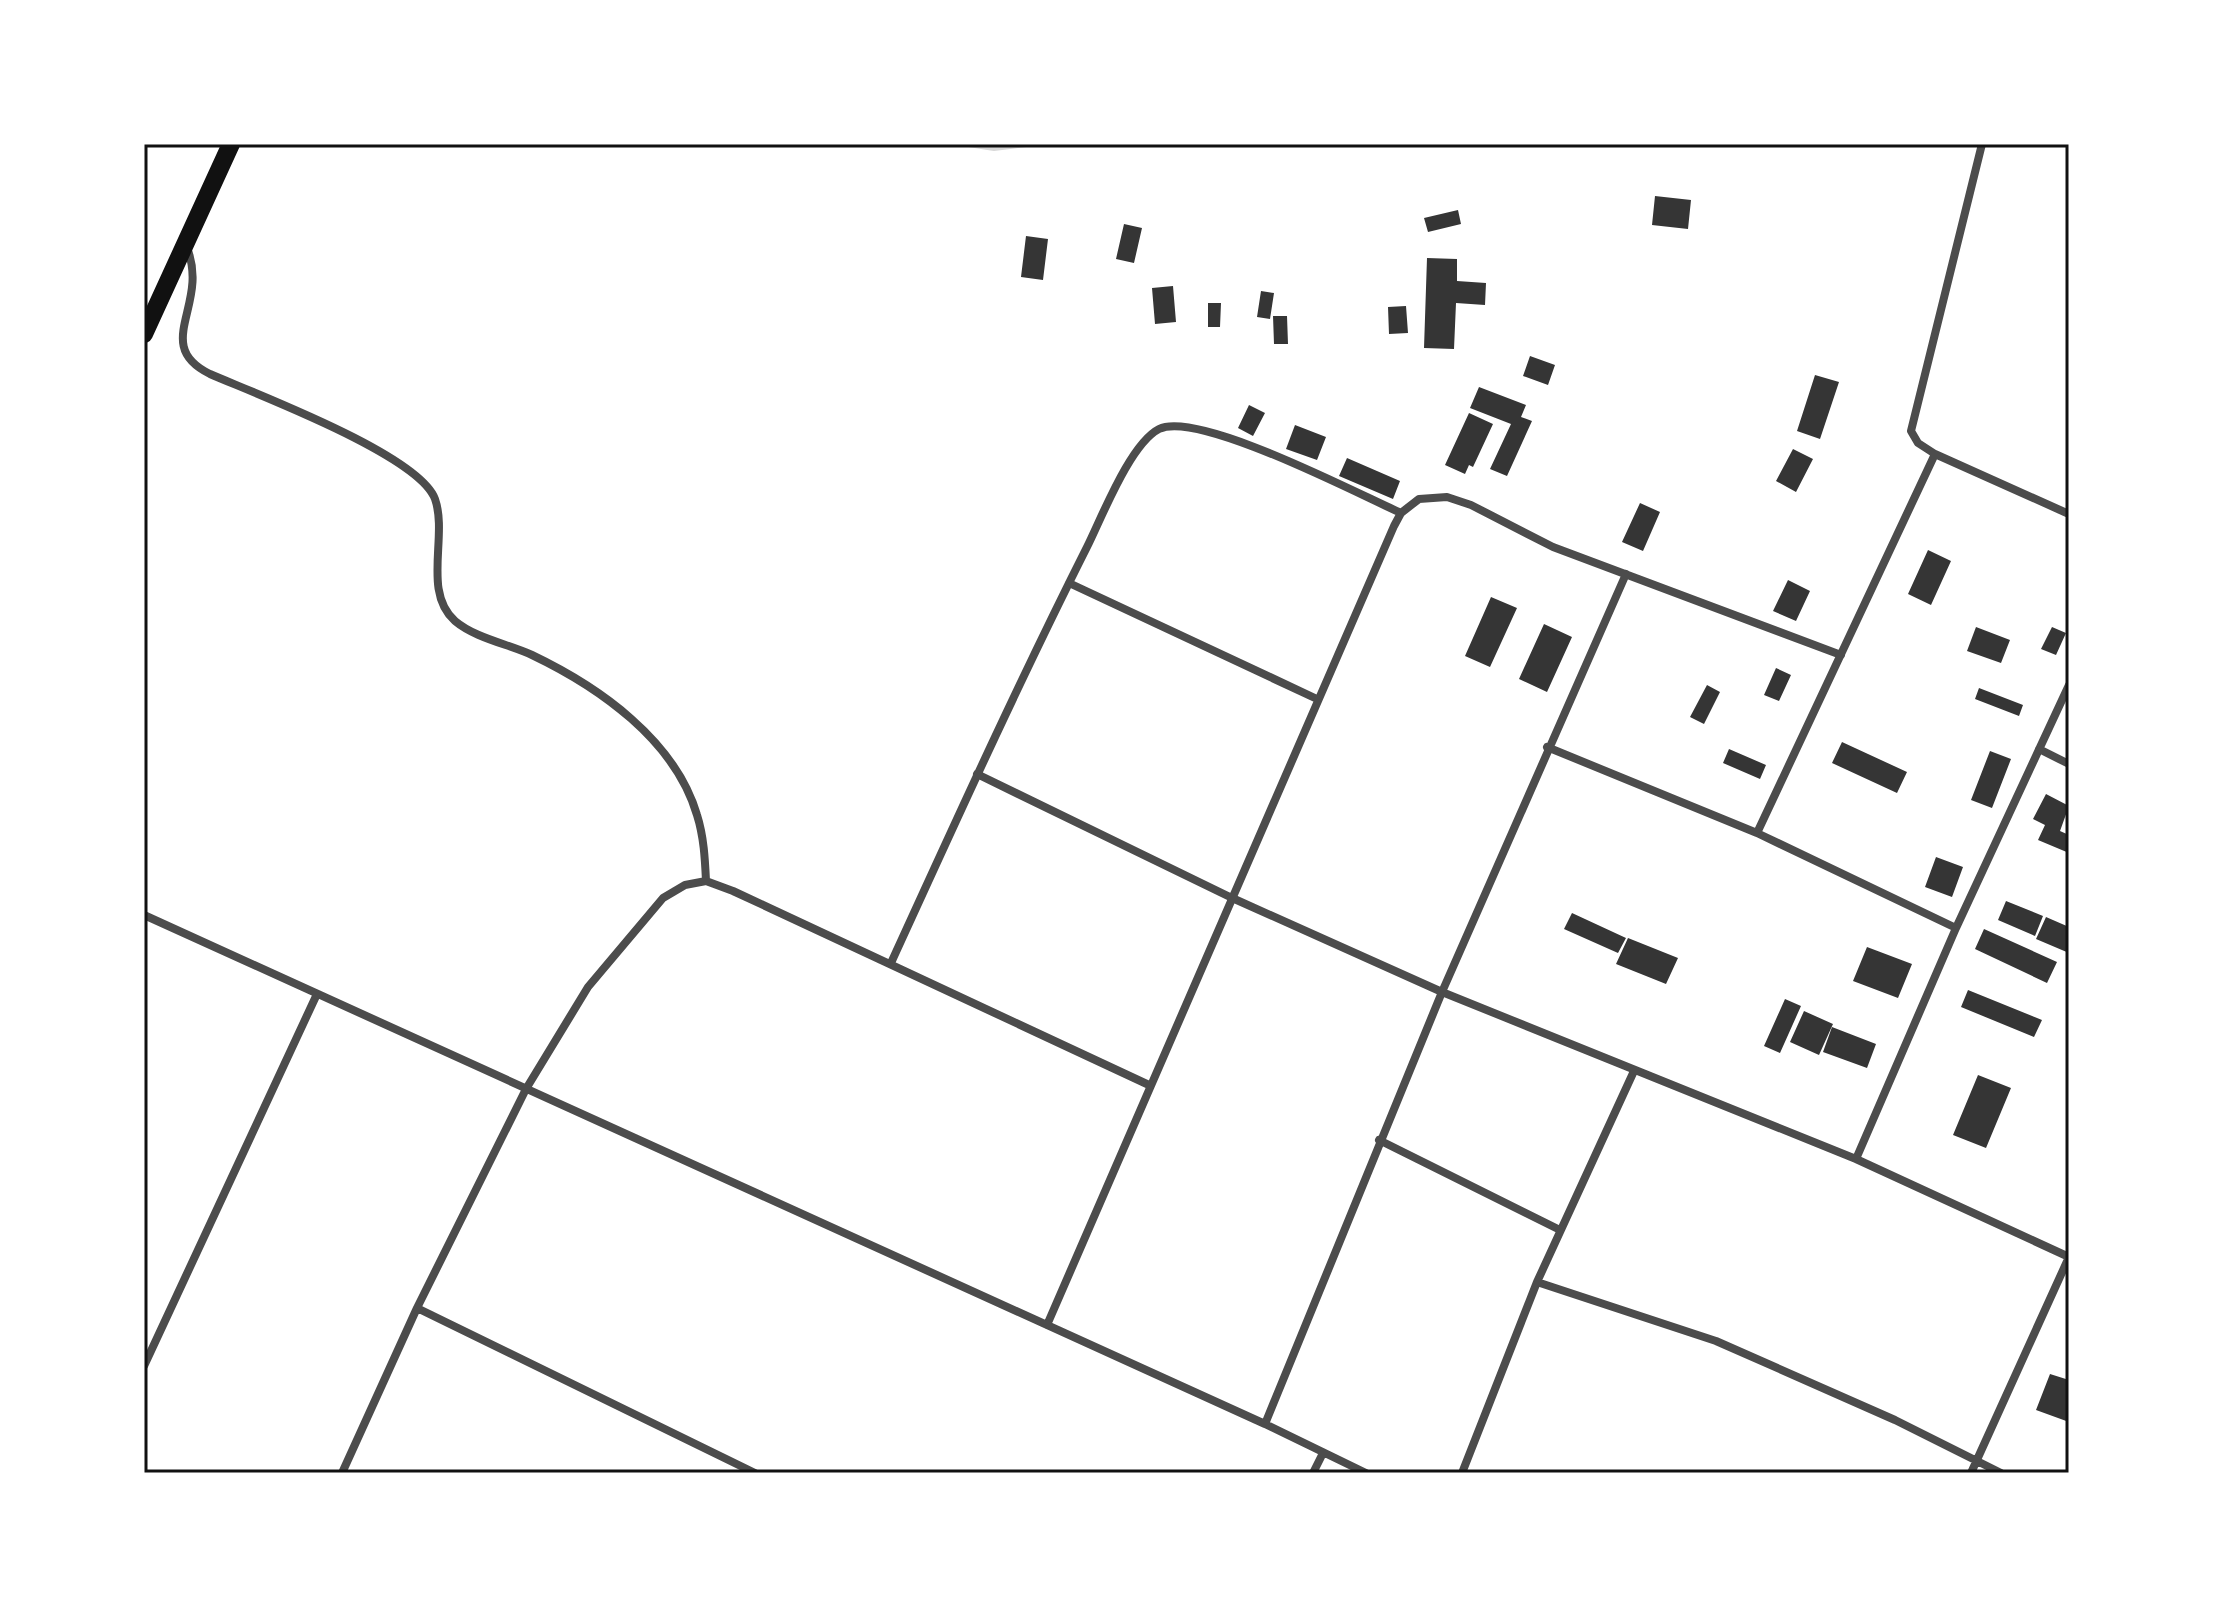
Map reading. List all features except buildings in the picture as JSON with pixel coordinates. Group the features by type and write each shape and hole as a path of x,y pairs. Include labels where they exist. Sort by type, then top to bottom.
{"highway":[{"path":"144,334 231,144"}],"street":[{"path":"1982,144 1911,425 1918,443 1935,454 2069,514"},
{"path":"185,244 195,278 181,345 187,360 210,374 390,456 427,485 439,518 439,588 445,609 465,629 513,647 583,682 653,741 688,792 697,815 706,881"},
{"path":"891,963 1069,583 1137,450 1158,429 1170,427 1228,436 1401,513"},
{"path":"1757,833 1935,454"},
{"path":"1047,1325 1230,897 1401,513 1419,499 1447,497 1471,505 1553,547 1841,655"},
{"path":"1265,1424 1379,1140 1547,747 1626,574"},
{"path":"1069,583 1317,699"},
{"path":"1856,1159 1956,928 2069,685"},
{"path":"1547,747 1757,833 1956,928"},
{"path":"2039,749 2069,764"},
{"path":"977,774 1230,897 1442,992 1856,1159 2069,1257 1971,1473"},
{"path":"342,1473 417,1308 526,1089 588,987 663,898 685,885 706,881 891,963 1149,1085"},
{"path":"144,915 1265,1424 1366,1473"},
{"path":"144,1366 317,994"},
{"path":"1462,1473 1537,1282 1634,1071"},
{"path":"1379,1140 1560,1230"},
{"path":"1537,1282 1716,1341 1895,1420 2001,1473"},
{"path":"417,1308 755,1473"},
{"path":"1313,1473 1323,1453"}],"waterway":[{"path":"969,144 994,148 1026,144"}]}
